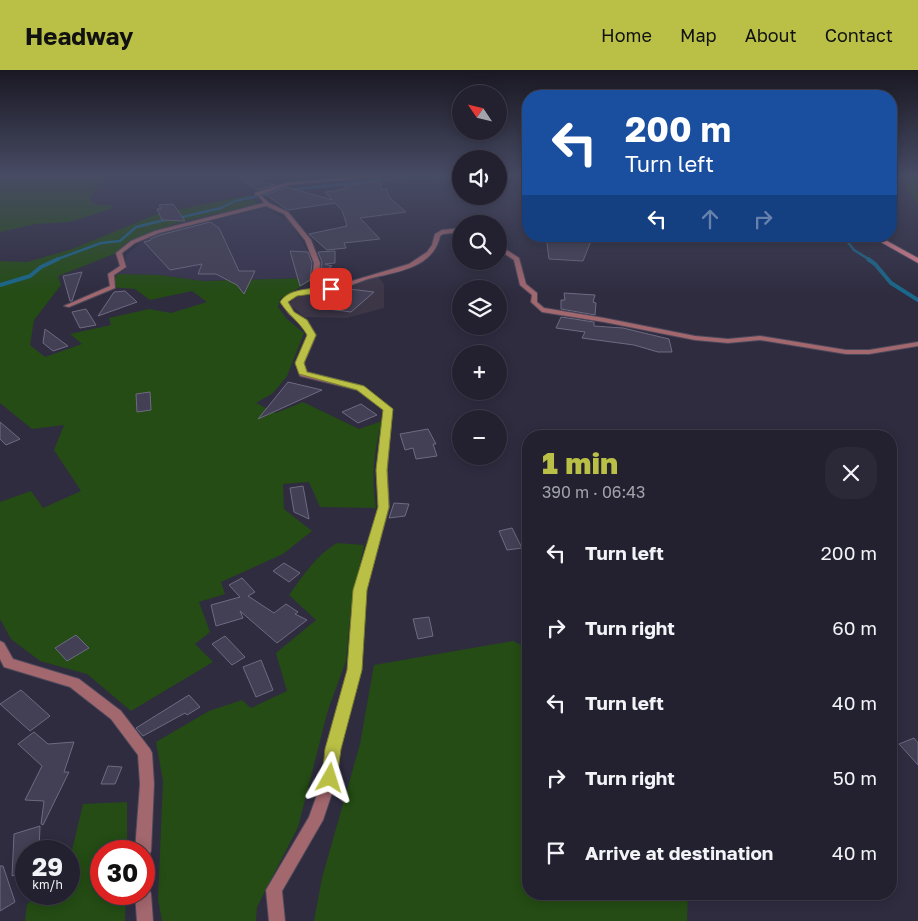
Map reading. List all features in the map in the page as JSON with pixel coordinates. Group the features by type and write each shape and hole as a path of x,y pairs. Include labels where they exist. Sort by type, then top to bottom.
{"main road":[{"path":"883,242 918,261"}],"street":[{"path":"67,306 113,287 111,274 122,267 119,253 138,240 220,215"},
{"path":"287,215 308,240 317,263 314,291"},
{"path":"277,921 274,890 315,820 330,778 333,749 354,670 360,590 384,507 382,470 388,409 360,388 303,374 300,363 312,335 304,322 291,313 284,302 287,298 296,294 331,289 408,266 423,259 432,250 437,242 436,235 452,231"},
{"path":"507,252 517,259 523,285 534,294 534,302 542,310 695,338 728,341 760,338 846,352 869,352 918,344"},
{"path":"0,646 8,663 74,683 116,715 144,753 147,784 144,840"},
{"path":"144,905 145,921"}],"shaded area":[{"path":"236,215 277,215 290,221 309,254 305,278 203,281 159,275 118,274 126,269 126,255 149,236"},
{"path":"372,278 379,278 384,284 384,308 347,318 304,317 289,304 294,298 305,294 339,289"}],"green space":[{"path":"0,215 93,215 69,222 36,224 0,232"},
{"path":"155,215 212,215 177,223 129,241 114,254 58,276 61,285 34,320 30,345 45,357 82,344 70,334 111,325 109,318 149,309 171,313 207,302 192,291 150,300 135,289 109,287 118,274 159,275 203,281 311,278 312,280 280,299 278,307 287,319 304,333 287,376 273,393 256,403 276,413 303,402 359,429 382,421 374,464 376,508 320,507 309,482 283,484 284,509 312,531 283,554 221,582 225,594 199,602 210,632 195,644 213,662 131,711 87,674 40,661 11,639 0,619 0,502 31,491 43,508 81,491 54,450 64,425 32,429 0,403 0,261 27,262 72,249"},
{"path":"337,543 364,545 351,607 346,661 328,710 298,827 257,907 256,921 162,921 158,899 163,781 156,742 209,711 242,700 251,708 287,691 276,653 316,620 289,595 316,560"},
{"path":"513,641 522,646 522,900 688,900 687,921 314,921 322,878 360,744 374,665"},
{"path":"127,802 127,840 90,840 90,905 126,905 125,921 25,921 27,905 80,905 80,840 74,840 83,804"}],"building":[{"path":"160,215 181,215 185,221 162,220"},
{"path":"343,215 385,215 360,218 380,239 344,243 346,248 327,250 309,234 347,226"},
{"path":"210,222 219,228 239,271 255,271 244,294 237,285 216,274 198,274 202,264 170,270 144,242 160,235"},
{"path":"547,242 591,242 583,261 549,259"},
{"path":"290,251 308,252 312,263 310,280 300,286"},
{"path":"335,251 335,263 325,264 332,266 321,273 322,262 318,252"},
{"path":"82,272 72,301 70,301 63,276"},
{"path":"349,289 374,292 351,312 321,308 339,291"},
{"path":"125,291 137,302 98,316 114,292"},
{"path":"564,293 595,295 593,302 596,303 595,315 561,309 561,300 565,300"},
{"path":"86,309 96,325 80,328 72,312"},
{"path":"561,317 594,322 594,326 623,328 669,339 672,352 658,352 634,345 582,338 585,332 556,328"},
{"path":"45,329 68,346 53,351 43,343"},
{"path":"288,382 322,390 258,419"},
{"path":"150,392 151,410 137,412 136,394"},
{"path":"361,404 377,415 358,423 342,412"},
{"path":"0,422 20,439 6,445 0,439"},
{"path":"428,429 436,444 433,444 437,456 416,459 413,448 405,450 400,434"},
{"path":"303,486 309,519 294,512 290,488"},
{"path":"394,503 409,504 405,516 389,518"},
{"path":"512,528 522,548 507,550 499,531"},
{"path":"284,563 300,573 289,582 273,571"},
{"path":"242,578 255,592 248,596 274,613 286,604 298,612 295,614 307,620 277,643 240,611 243,618 216,626 211,605 240,597 229,585"},
{"path":"429,617 433,636 418,639 413,619"},
{"path":"76,635 89,648 67,661 55,648"},
{"path":"225,636 245,657 232,665 212,644"},
{"path":"261,660 273,690 256,697 243,667"},
{"path":"21,690 50,716 30,731 0,704"},
{"path":"189,695 200,707 143,736 136,728"},
{"path":"34,732 48,744 74,742 64,772 69,772 43,825 41,824 44,801 25,800 42,766 18,744"},
{"path":"914,738 918,743 918,765 899,744"},
{"path":"108,766 122,767 115,784 101,784"},
{"path":"40,826 39,840 15,840 15,875 12,876 14,834"},
{"path":"0,866 3,866 15,902 0,911"}],"waterway":[{"path":"178,218 192,215"},
{"path":"55,260 101,243 120,241 136,227 169,219"},
{"path":"848,242 854,250 870,260"},
{"path":"0,285 30,276 41,267 58,259"},
{"path":"868,259 875,264 891,283 918,300"}],"route":[{"path":"330,778 333,749 354,670 360,590 384,507 382,470 388,409 360,388 338,381 303,374 300,363 312,335 304,322 286,308 284,302 287,298 296,294 331,289"}]}
